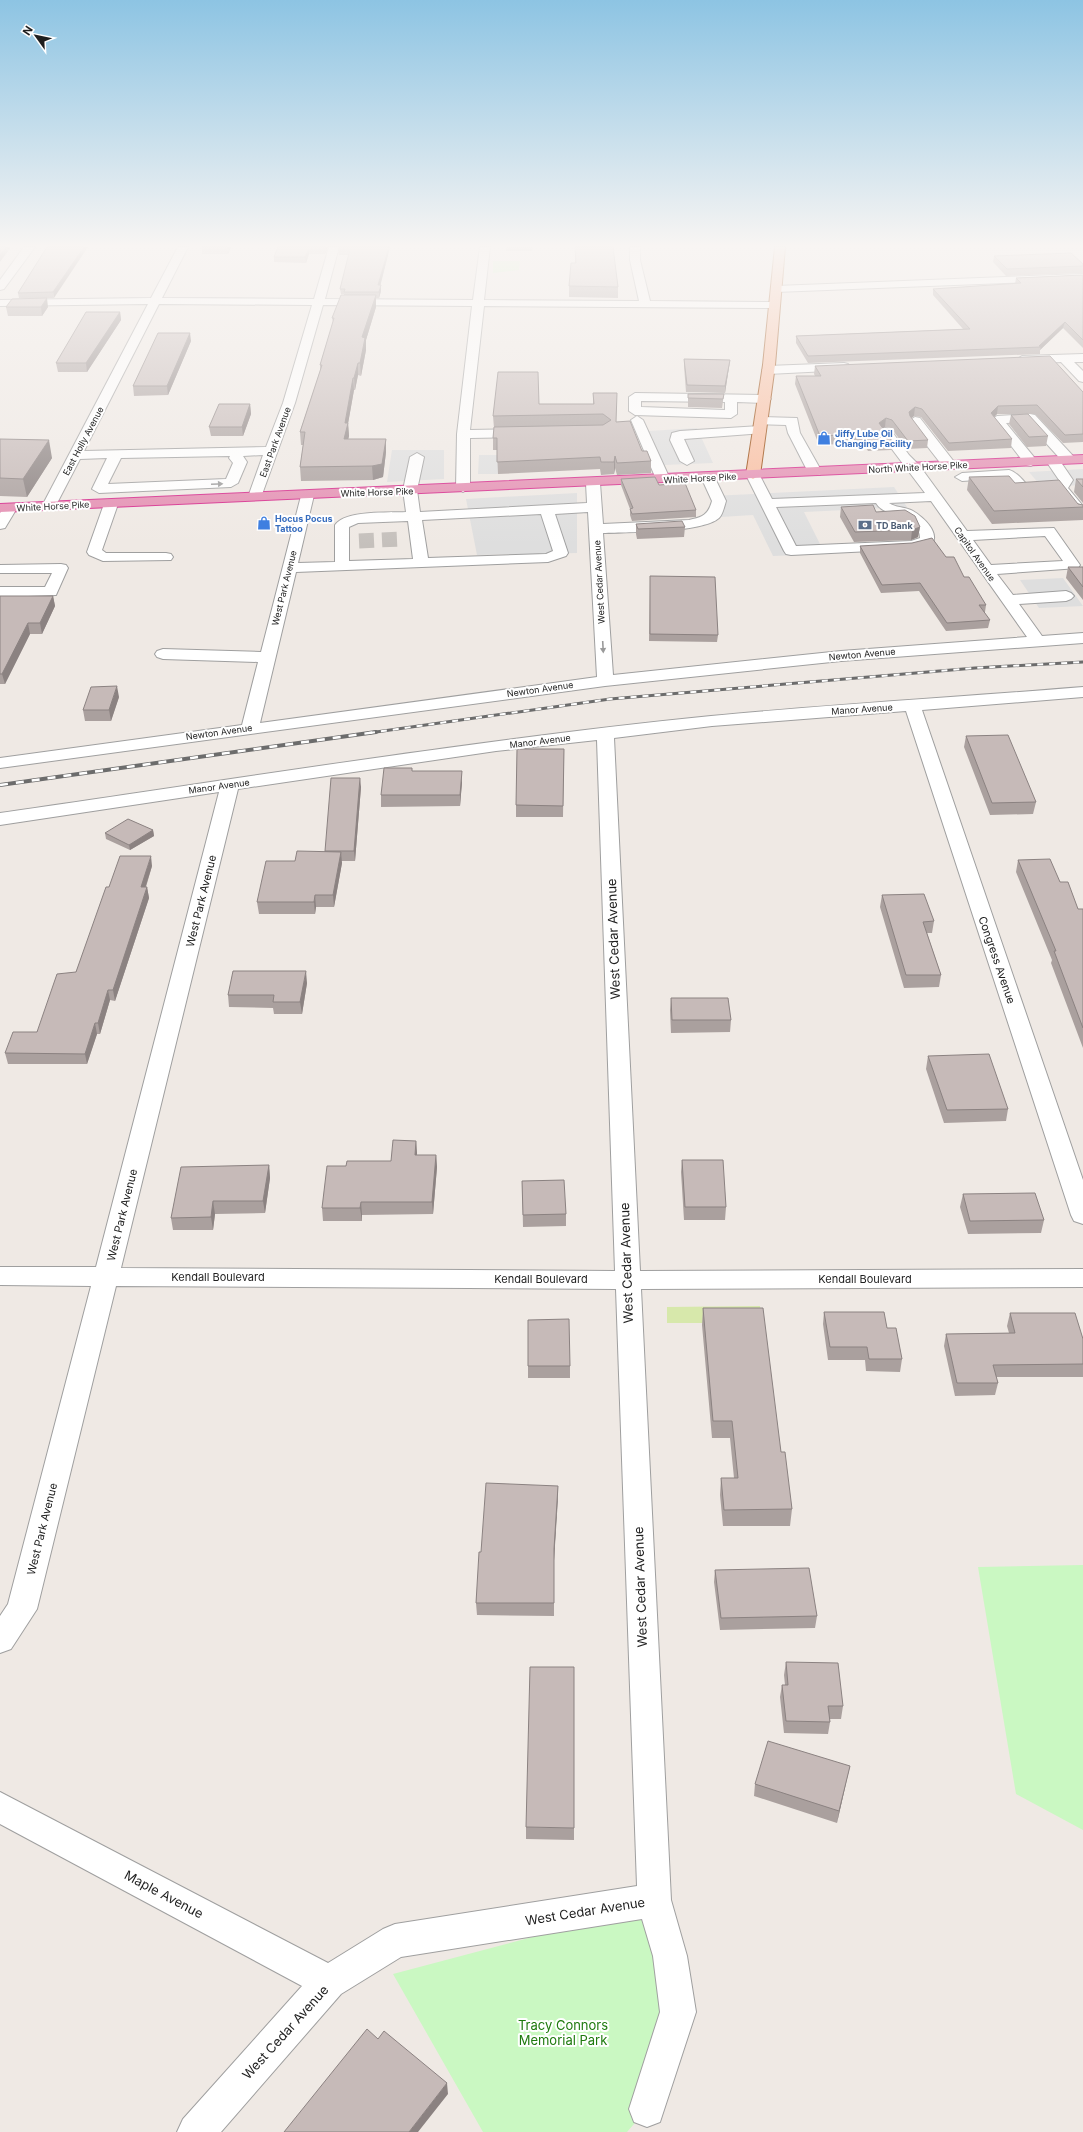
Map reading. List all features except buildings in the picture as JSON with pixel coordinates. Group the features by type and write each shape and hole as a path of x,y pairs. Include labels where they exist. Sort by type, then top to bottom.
{"highway":[{"name":"North White Horse Pike","path":"753,475 950,466 980,470 1031,462 1083,459"},
{"name":"White Horse Pike","path":"5,508 753,475"}],"main road":[{"path":"753,475 765,399 770,346"}],"street":[{"name":"East Holly Avenue","path":"49,506 132,346"},
{"name":"East Park Avenue","path":"255,497 289,403 305,346"},
{"path":"462,488 463,434 472,346"},
{"path":"1064,358 1083,378"},
{"path":"1007,360 1083,358"},
{"path":"768,370 855,366"},
{"path":"731,398 731,414 635,411 635,397 731,398 765,399"},
{"path":"1031,462 997,420 1030,418 1069,460"},
{"path":"637,420 663,479"},
{"path":"687,461 677,440 677,436 792,421 794,433 815,472"},
{"path":"921,423 950,466"},
{"name":"Capitol Avenue","path":"885,432 904,458 914,468 1037,640"},
{"path":"463,434 533,433"},
{"path":"75,455 272,451"},
{"path":"116,454 99,489 231,483 240,462 236,458 238,452"},
{"path":"417,457 410,490 414,515 412,538 421,563"},
{"path":"1053,461 1066,480 1061,488 1082,513"},
{"path":"962,477 980,470 1009,474 1023,490"},
{"path":"753,475 790,548"},
{"path":"596,529 689,524 707,520 715,514 719,501 708,477"},
{"name":"West Cedar Avenue","path":"593,483 605,681"},
{"path":"172,501 178,486"},
{"name":"West Park Avenue","path":"250,728 306,495"},
{"path":"894,521 935,497"},
{"path":"768,503 894,521 913,517 927,533 927,541 911,544 790,548"},
{"path":"111,504 94,552 103,557 166,557"},
{"path":"342,566 348,541 342,525 348,522 374,517 594,507"},
{"path":"0,525 5,508"},
{"path":"289,568 537,559 556,556 561,553 547,510"},
{"path":"894,521 918,535 911,544"},
{"path":"891,545 903,542 908,536 894,521"},
{"path":"790,548 887,542 897,536 894,521"},
{"path":"962,536 1049,531 1073,565 987,570"},
{"path":"0,569 61,568 51,592 0,592"},
{"path":"1008,600 1066,596"},
{"name":"Newton Avenue","path":"0,763 605,681 841,656 1037,640 1083,638"},
{"path":"162,654 268,657"},
{"name":"Manor Avenue","path":"0,819 496,746 605,733 712,721 1083,692"},
{"name":"Congress Avenue","path":"912,705 1083,1215"},
{"name":"West Cedar Avenue","path":"196,2132 329,1982 394,1941 654,1900 605,733"},
{"name":"West Park Avenue","path":"0,1640 22,1609 107,1277 230,784"},
{"name":"Kendall Boulevard","path":"0,1276 627,1280 1083,1278"},
{"name":"Maple Avenue","path":"0,1807 329,1982"},
{"path":"647,2109 678,2012 670,1956 654,1900"}],"green space":[{"path":"760,1306 762,1323 667,1323 667,1307"},
{"path":"1083,1565 1083,1830 1016,1794 978,1567"},
{"name":"Tracy Connors Memorial Park","path":"649,1906 666,1978 647,2109 627,2132 483,2132 393,1974"}],"shaded area":[{"path":"697,428 713,463 664,465 649,431"},
{"path":"392,450 444,450 444,479 387,482"},
{"path":"479,455 498,455 498,474 478,474"},
{"path":"1083,469 1083,485 1064,486 1067,517 1029,472"},
{"path":"894,487 907,507 804,512 825,554 773,556 753,515 721,517 711,496"},
{"path":"577,493 577,553 477,555 466,499"},
{"path":"1063,578 1083,606 1039,608 1020,580"}],"tunnel":[{"path":"359,541 400,539"}],"railway":[{"path":"369,733 610,699 975,668 1083,662"},
{"path":"0,785 376,732"}],"place":[{"name":"Jiffy Lube Oil Changing Facility","path":"824,438"},
{"name":"Hocus Pocus Tattoo","path":"264,523"},
{"name":"TD Bank","path":"865,525"}]}
